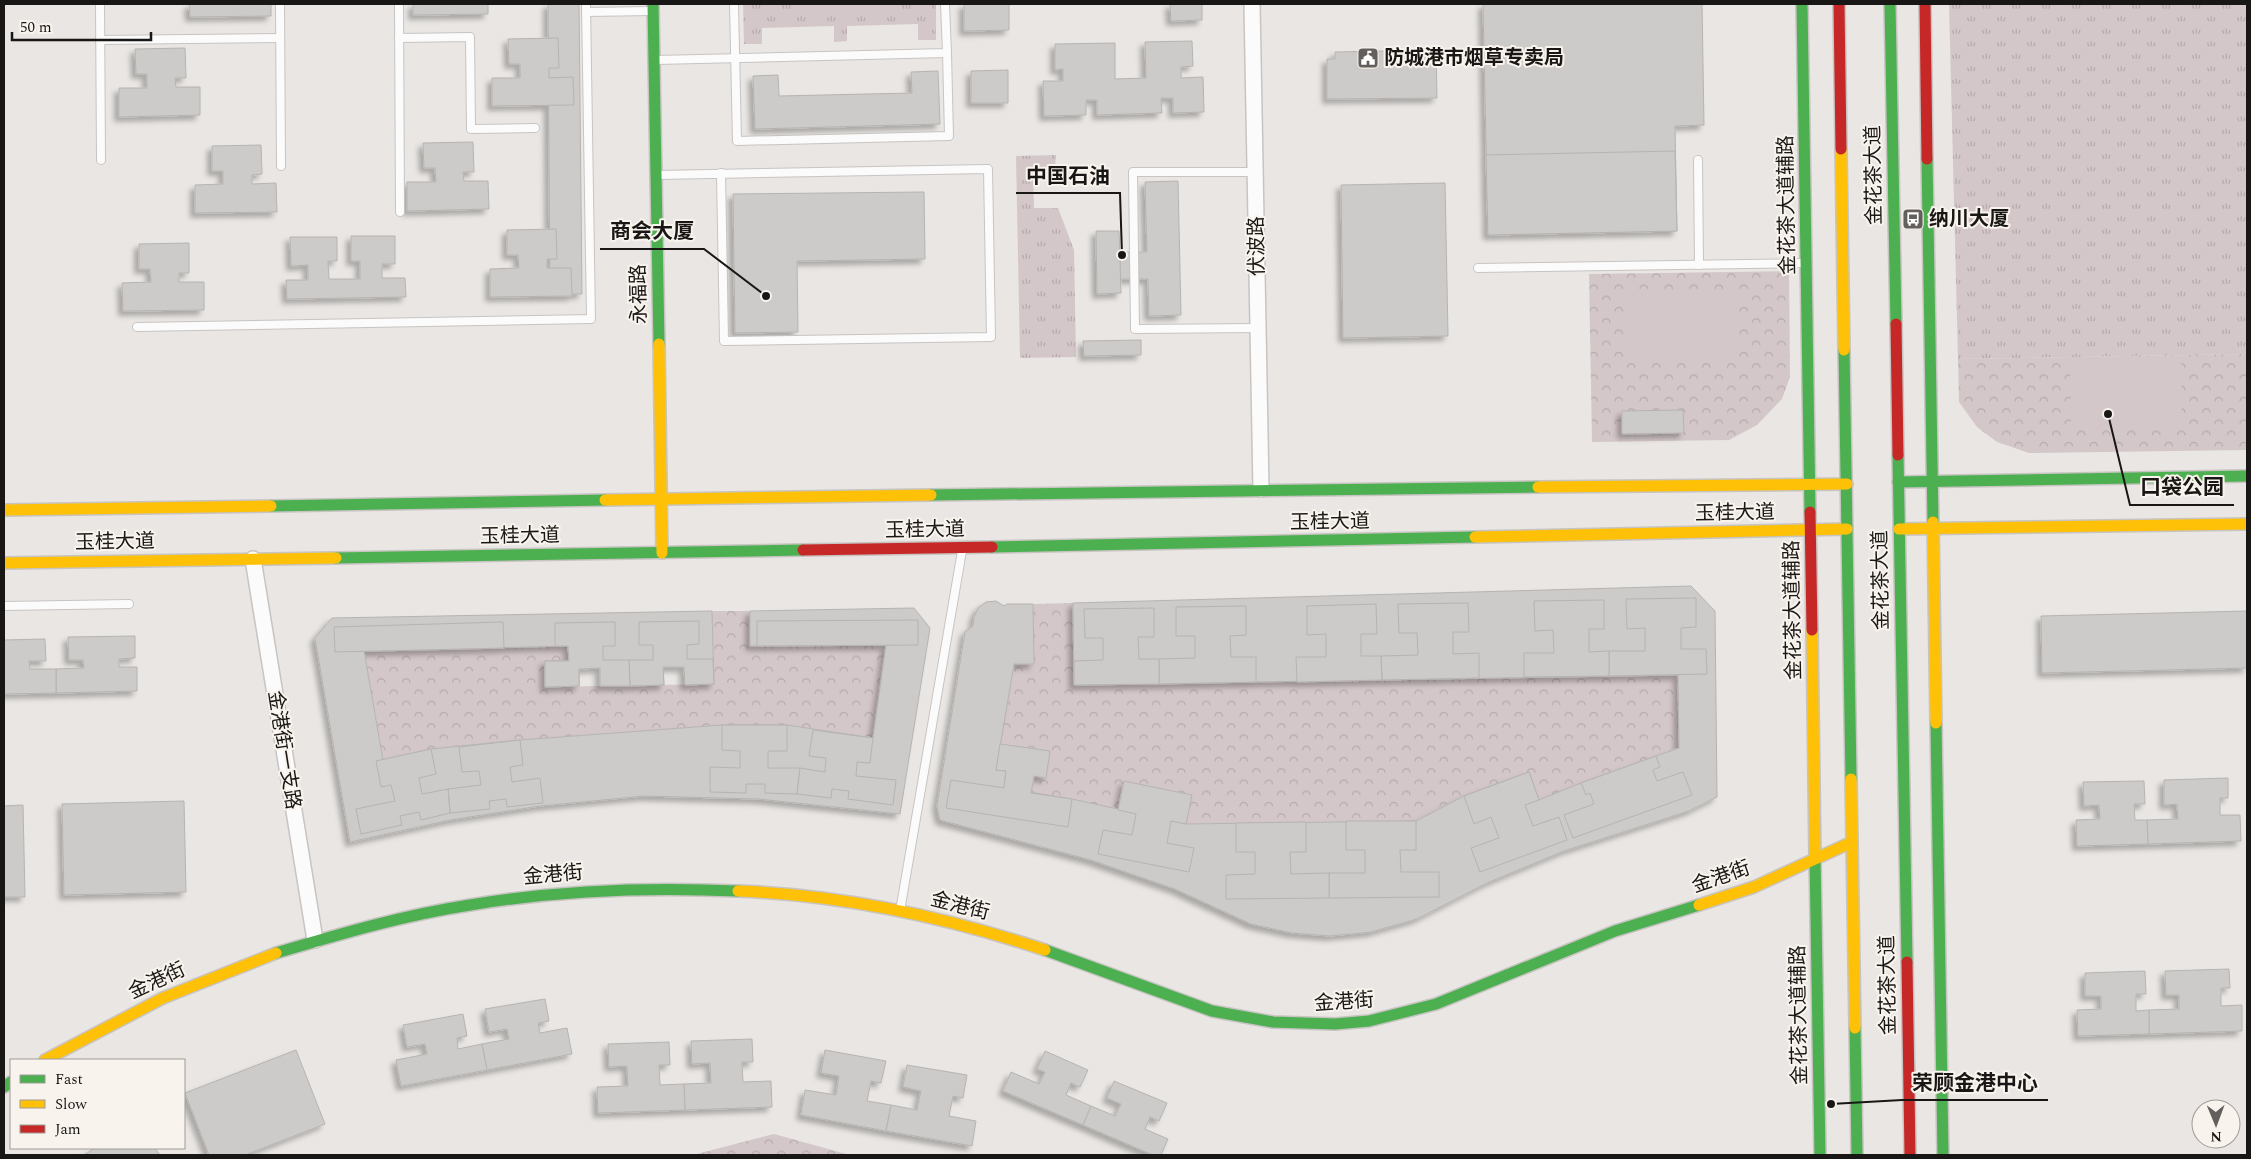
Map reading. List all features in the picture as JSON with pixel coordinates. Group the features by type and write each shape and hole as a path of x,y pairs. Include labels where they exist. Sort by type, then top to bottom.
{"main road":[{"name":"金花茶大道辅路","path":"1802,4 1820,1155"},
{"name":"金花茶大道","path":"1840,4 1857,1155"},
{"name":"金花茶大道","path":"1890,4 1910,1155"},
{"path":"1925,4 1943,1155"},
{"name":"永福路","path":"653,8 662,553"},
{"path":"1898,482 2247,476"},
{"name":"玉桂大道","path":"4,510 1261,488 1847,484"},
{"path":"1899,530 2247,524"},
{"name":"玉桂大道","path":"4,563 962,548 1848,529"},
{"name":"金港街","path":"47,1059 114,1022 178,991 243,965 315,940 390,920 464,905 518,897 588,891 676,888 768,892 836,900 900,911 974,928 1061,955 1212,1011 1279,1024 1339,1024 1390,1017 1440,1003 1598,937 1664,914 1739,894 1852,842"}],"street":[{"name":"伏波路","path":"1252,4 1261,488"},
{"name":"金港街一支路","path":"253,559 315,940"}],"lane":[{"path":"100,4 101,160"},
{"path":"280,4 281,166"},
{"path":"399,4 400,212"},
{"path":"734,4 737,141 949,136 945,4"},
{"path":"137,327 591,319 586,8 653,8"},
{"path":"399,38 470,37 471,129 535,128"},
{"path":"100,40 280,38"},
{"path":"654,60 947,53"},
{"path":"1698,160 1699,265"},
{"path":"655,175 988,169 991,337 724,341 721,174"},
{"path":"1255,172 1134,172 1135,329 1258,328"},
{"path":"1478,268 1806,263"},
{"path":"900,911 962,548"},
{"path":"4,606 128,604"}],"green space":[{"path":"743,4 936,4 936,40 918,40 918,24 847,26 847,41 834,42 834,26 762,28 762,44 744,44"},
{"path":"794,4 884,4 884,14 795,16"},
{"path":"1949,4 2247,4 2247,354 1958,359"},
{"path":"1056,155 1055,167 1033,168 1034,208 1058,208 1074,250 1076,357 1020,358 1016,156"},
{"path":"1789,271 1790,377 1782,399 1757,425 1729,440 1592,442 1589,274"},
{"path":"1736,292 1737,360 1626,362 1625,294"},
{"path":"2247,354 2247,450 2029,453 1997,442 1977,427 1959,402 1958,359"},
{"path":"2181,361 2182,429 2071,430 2070,363"},
{"path":"1073,603 1074,685 1678,675 1679,748 1539,800 1529,773 1464,796 1416,821 1186,824 1124,781 1118,810 1031,793 1034,776 1050,752 1000,744 1014,664 1034,663 1033,604"},
{"path":"712,611 750,611 750,646 886,645 873,738 787,725 722,725 520,740 383,760 364,651 568,646 569,661 545,661 546,687 714,684"},
{"path":"774,1134 850,1155 693,1155"}],"building":[{"path":"189,4 271,4 271,16 190,17"},
{"path":"413,4 488,4 488,14 413,15"},
{"path":"548,4 579,4 582,294 550,294"},
{"path":"964,4 1009,4 1009,30 964,31"},
{"path":"1170,4 1202,4 1202,20 1171,21"},
{"path":"1483,4 1702,4 1704,125 1675,126 1677,231 1488,235"},
{"path":"558,38 559,68 549,68 549,78 573,77 574,105 492,106 492,78 520,78 520,64 509,64 508,39"},
{"path":"1192,41 1193,66 1181,67 1181,78 1203,77 1204,112 1173,113 1173,98 1161,98 1162,113 1097,115 1097,100 1086,100 1086,115 1044,116 1043,81 1063,81 1063,69 1055,70 1055,44 1115,43 1115,79 1146,78 1145,42"},
{"path":"185,48 186,78 175,78 176,87 200,87 200,115 119,117 119,88 147,88 147,74 136,74 135,49"},
{"path":"1436,50 1437,98 1327,99 1327,59 1335,59 1335,52"},
{"path":"1008,70 1008,103 971,103 971,71"},
{"path":"938,71 940,124 755,129 753,76 778,75 779,96 912,93 911,72"},
{"path":"473,142 474,172 463,172 464,181 488,181 489,209 407,211 407,182 436,182 435,168 424,168 423,143"},
{"path":"261,145 262,174 252,175 252,184 276,183 277,212 195,213 195,185 223,184 223,171 212,171 212,146"},
{"path":"1675,151 1677,231 1488,235 1486,155"},
{"path":"1178,181 1181,315 1149,316 1148,279 1120,279 1120,252 1147,252 1145,182"},
{"path":"1445,183 1448,336 1343,338 1341,185"},
{"path":"924,192 925,259 797,261 798,332 735,333 733,194"},
{"path":"556,229 557,259 547,259 547,268 571,268 572,296 490,297 490,269 519,268 518,255 507,255 507,230"},
{"path":"1096,231 1119,231 1121,293 1097,294"},
{"path":"351,236 395,236 395,264 382,264 382,278 405,278 406,297 287,299 286,280 308,280 308,265 291,266 290,237 337,237 337,261 328,261 329,279 360,279 360,261 351,261"},
{"path":"189,243 189,273 179,273 179,282 204,282 204,310 123,311 122,283 151,282 150,269 139,269 139,244"},
{"path":"1141,340 1141,355 1084,356 1083,341"},
{"path":"1683,410 1684,433 1622,434 1622,411"},
{"path":"1691,586 1715,611 1717,797 1689,811 1564,851 1487,883 1417,919 1371,932 1330,936 1292,933 1251,924 1175,889 1091,860 940,820 937,806 965,632 973,626 978,608 986,602 996,601 1004,606 1007,604 1033,604 1034,664 1014,664 996,770 1006,771 1004,788 1072,799 1186,824 1416,821 1464,796 1529,772 1539,800 1679,748 1678,675 1074,685 1073,603"},
{"path":"1696,598 1696,627 1681,628 1681,649 1706,649 1707,674 1609,676 1609,651 1645,651 1645,628 1627,629 1626,599"},
{"path":"1604,600 1604,629 1589,629 1589,652 1609,651 1609,676 1524,677 1524,653 1554,653 1553,630 1535,631 1534,601"},
{"path":"1468,603 1469,632 1453,632 1453,654 1479,653 1479,678 1382,680 1381,656 1418,655 1417,633 1399,633 1398,604"},
{"path":"1376,604 1377,634 1361,634 1361,656 1381,656 1382,680 1297,682 1296,657 1326,657 1326,634 1307,635 1307,606"},
{"path":"1246,606 1246,635 1230,636 1231,657 1256,657 1256,682 1159,684 1159,659 1195,658 1195,636 1176,636 1176,607"},
{"path":"914,608 930,628 900,814 759,799 644,796 540,806 450,820 350,842 315,638 332,618 712,611 714,684 685,685 684,667 663,667 664,685 600,686 600,668 579,669 579,686 545,687 545,661 569,661 568,646 364,651 383,760 431,749 520,740 722,725 787,725 873,738 886,645 750,646 750,611"},
{"path":"1154,608 1154,637 1138,637 1139,659 1159,659 1159,684 1074,685 1074,661 1103,660 1103,638 1085,638 1084,609"},
{"path":"2247,611 2247,668 2042,673 2041,616"},
{"path":"918,620 918,645 757,646 757,621"},
{"path":"699,621 699,644 687,645 687,659 713,659 714,684 685,685 684,667 663,667 664,685 630,686 629,660 653,660 653,645 639,645 639,622"},
{"path":"503,622 504,648 335,652 334,627"},
{"path":"615,622 615,646 603,646 603,660 629,660 630,686 600,686 600,668 579,669 579,686 545,687 545,661 569,661 568,646 555,646 555,623"},
{"path":"135,636 135,658 119,659 119,667 137,667 137,691 56,693 56,669 84,668 83,660 69,660 68,637"},
{"path":"45,639 46,661 29,661 30,669 56,669 56,693 4,694 4,640"},
{"path":"722,725 787,725 787,751 768,751 768,768 800,768 797,794 765,793 765,784 746,784 746,793 710,792 710,767 740,768 740,751 722,750"},
{"path":"813,730 873,738 870,763 857,762 856,776 896,780 893,805 848,799 849,791 832,789 831,798 797,794 800,768 825,772 826,758 809,756"},
{"path":"520,740 523,765 510,767 512,782 540,778 543,803 507,807 506,799 489,801 490,809 450,813 448,789 481,785 479,771 462,772 459,747"},
{"path":"1000,744 1050,751 1046,778 1034,776 1031,793 1072,799 1068,827 946,808 951,780 1004,788 1006,771 996,770"},
{"path":"431,749 436,774 419,778 422,794 448,789 450,813 421,820 419,812 400,816 402,825 361,834 356,809 395,801 391,785 381,787 376,761"},
{"path":"1656,756 1660,767 1653,770 1657,781 1683,772 1692,795 1573,838 1564,815 1594,804 1590,793 1586,795 1581,783"},
{"path":"1529,772 1539,800 1525,805 1533,826 1559,817 1567,840 1480,872 1471,848 1499,838 1491,817 1474,824 1464,796"},
{"path":"2228,778 2228,798 2220,798 2220,815 2240,815 2241,841 2148,844 2147,820 2178,819 2177,804 2164,805 2164,780"},
{"path":"1124,781 1192,795 1186,824 1171,821 1167,843 1194,848 1189,872 1098,854 1103,830 1132,835 1136,814 1118,810"},
{"path":"2144,781 2145,804 2134,804 2135,820 2147,820 2148,844 2077,846 2076,820 2100,819 2099,805 2084,806 2083,782"},
{"path":"184,801 186,892 64,895 62,804"},
{"path":"23,805 25,897 4,897 4,806"},
{"path":"1346,821 1416,821 1416,850 1400,850 1401,872 1439,872 1439,897 1329,898 1329,873 1365,873 1365,850 1346,850"},
{"path":"1306,822 1306,852 1290,852 1291,874 1329,873 1329,898 1226,899 1226,875 1255,874 1255,852 1236,852 1236,823"},
{"path":"2229,969 2230,988 2221,988 2221,1006 2242,1005 2242,1031 2149,1034 2149,1010 2179,1009 2179,995 2166,995 2165,971"},
{"path":"2145,971 2146,994 2136,994 2136,1011 2149,1010 2149,1034 2078,1036 2077,1010 2101,1009 2101,996 2085,996 2085,973"},
{"path":"545,999 549,1021 538,1023 540,1033 567,1028 572,1054 487,1070 482,1044 509,1039 507,1029 489,1032 485,1009"},
{"path":"463,1014 467,1036 457,1038 458,1049 482,1044 487,1070 401,1086 396,1060 427,1054 425,1044 407,1047 403,1025"},
{"path":"752,1039 753,1062 742,1062 743,1082 771,1081 772,1107 685,1110 684,1084 711,1083 710,1063 692,1064 691,1041"},
{"path":"669,1042 670,1065 659,1065 660,1085 684,1084 685,1110 598,1113 597,1087 628,1086 627,1066 609,1067 608,1044"},
{"path":"296,1050 325,1124 245,1155 209,1155 185,1093"},
{"path":"825,1050 886,1061 881,1083 871,1081 867,1101 891,1105 886,1131 801,1115 805,1090 836,1095 839,1076 821,1073"},
{"path":"1045,1051 1088,1070 1080,1087 1071,1083 1066,1095 1091,1106 1083,1125 1003,1091 1011,1072 1039,1084 1045,1072 1037,1069"},
{"path":"907,1065 967,1075 963,1098 953,1096 949,1116 976,1121 972,1146 886,1131 891,1105 917,1110 921,1091 903,1087"},
{"path":"1114,1081 1167,1103 1159,1121 1150,1117 1145,1129 1168,1139 1161,1155 1153,1155 1083,1125 1091,1106 1115,1116 1121,1104 1107,1098"},
{"path":"93,1149 156,1149 160,1155 84,1155"}],"traffic: fast":[{"path":"653,4 659,344"},
{"path":"1802,4 1810,512"},
{"path":"1890,4 1896,324"},
{"path":"1927,159 1933,522"},
{"path":"1844,350 1851,779"},
{"path":"1898,455 1907,962"},
{"path":"1898,482 2247,476"},
{"path":"931,495 1538,487"},
{"path":"271,506 605,500"},
{"path":"992,547 1475,537"},
{"path":"336,558 803,550"},
{"path":"1936,723 1943,1155"},
{"path":"1815,857 1820,1155"},
{"path":"276,953 396,920 445,909 503,900 604,891 671,889 738,891"},
{"path":"1045,950 1212,1011 1273,1022 1335,1024 1369,1021 1436,1004 1615,931 1699,905"},
{"path":"1855,1028 1857,1155"},
{"path":"4,1087 10,1083"}],"traffic: slow":[{"path":"1841,149 1844,350"},
{"path":"659,344 662,553"},
{"path":"1538,487 1847,484"},
{"path":"605,500 931,495"},
{"path":"4,510 271,506"},
{"path":"1933,522 1936,723"},
{"path":"1899,529 2247,524"},
{"path":"1475,537 1847,529"},
{"path":"4,563 336,558"},
{"path":"1812,630 1815,857"},
{"path":"1851,779 1855,1028"},
{"path":"1699,905 1754,887 1852,842"},
{"path":"738,891 816,897 893,910 970,927 1045,950"},
{"path":"47,1059 163,998 276,953"}],"traffic: jam":[{"path":"1839,4 1841,149"},
{"path":"1925,4 1927,159"},
{"path":"1896,324 1898,455"},
{"path":"1810,512 1812,630"},
{"path":"803,550 992,547"},
{"path":"1907,962 1910,1155"}],"place":[{"name":"防城港市烟草专卖局","path":"1368,58"},
{"name":"纳川大厦","path":"1913,219"},
{"name":"中国石油","path":"1122,255"},
{"name":"商会大厦","path":"766,296"},
{"name":"口袋公园","path":"2108,414"},
{"name":"荣顾金港中心","path":"1831,1104"}]}
